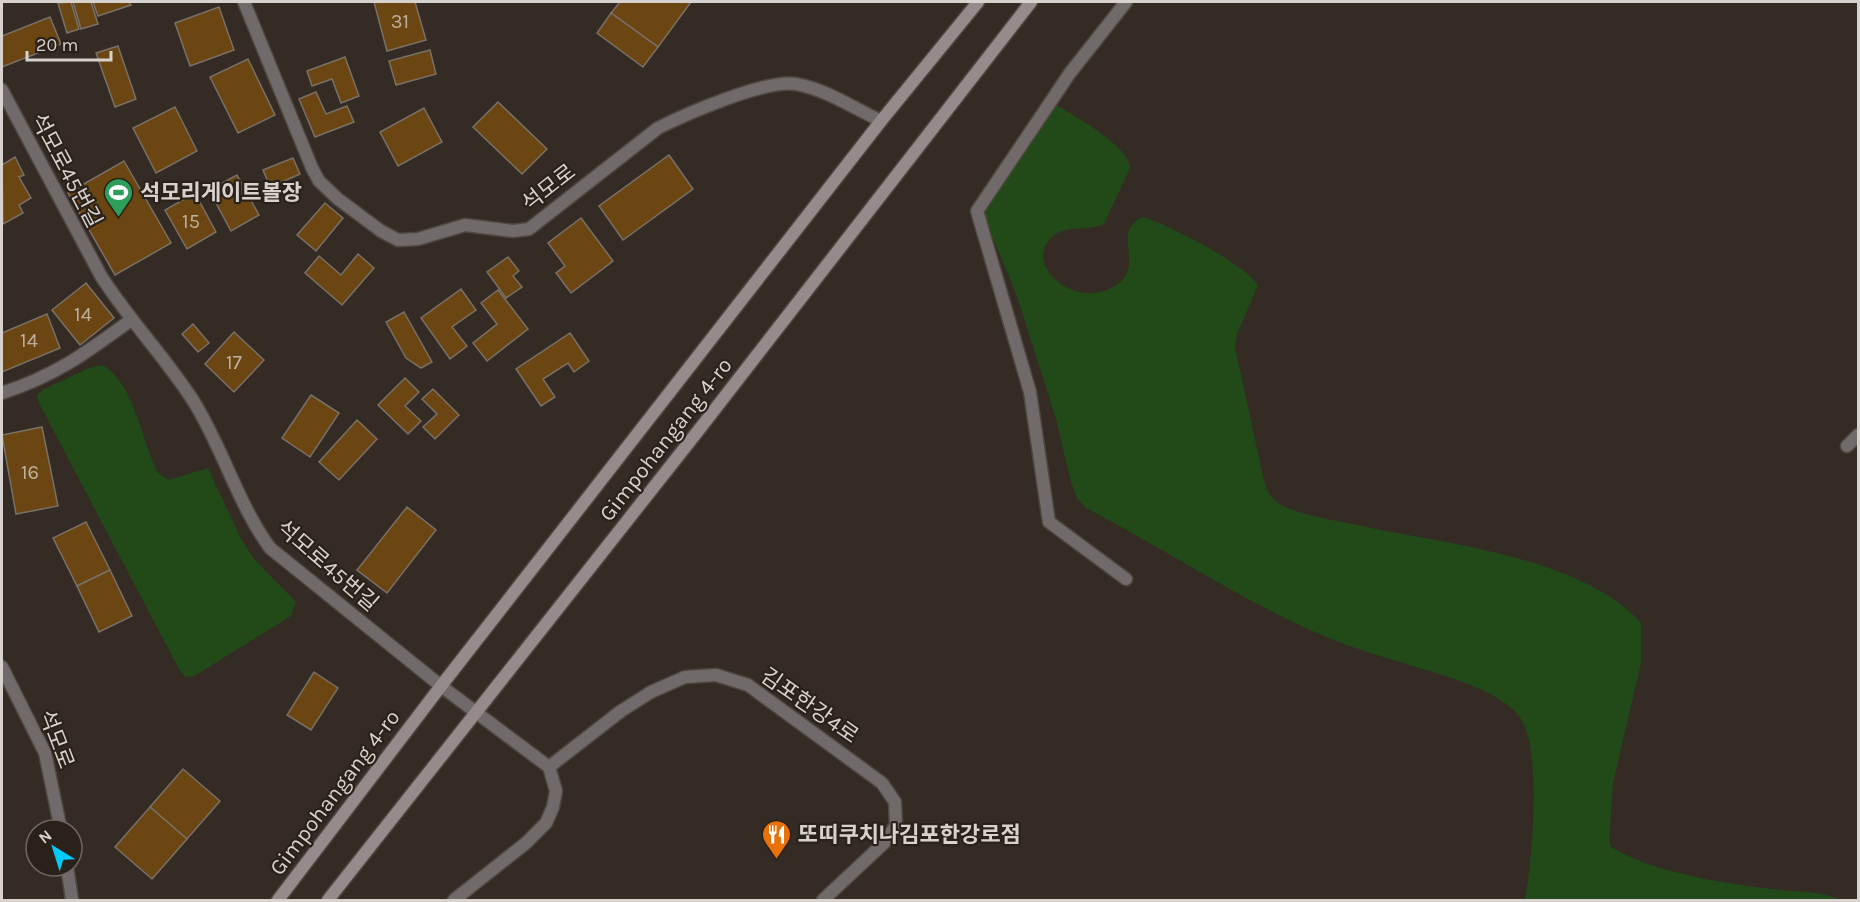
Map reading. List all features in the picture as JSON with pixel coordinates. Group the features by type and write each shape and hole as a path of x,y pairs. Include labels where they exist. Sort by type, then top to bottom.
{"street":[{"name":"Gimpohangang 4-ro","path":"278,900 441,686 880,121 978,2"},
{"name":"Gimpohangang 4-ro","path":"328,900 1031,2"}],"lane":[{"name":"석모로","path":"244,2 282,100 319,181 381,231 398,240 418,240 465,225 513,231 529,229 658,128 680,117 770,86 798,84 880,121"},
{"path":"1126,2 1070,74 977,211 1030,392 1049,522 1126,579"},
{"name":"석모로45번길","path":"2,90 101,276 131,320 193,401 214,439 256,529 270,548 441,686 549,767"},
{"path":"2,393 57,372 131,320"},
{"path":"1847,446 1858,435"},
{"name":"석모로","path":"2,666 45,753 59,818"},
{"name":"김포한강4로","path":"549,767 621,711 651,692 685,677 716,675 748,685 882,783 895,802 896,825 884,843 823,900"},
{"path":"454,900 526,843 546,822 556,791 549,767"},
{"path":"69,878 72,900"}],"green space":[{"path":"1049,105 1058,106 1111,141 1121,150 1130,168 1104,224 1091,228 1070,229 1052,237 1045,248 1043,259 1047,270 1055,280 1079,292 1093,293 1107,290 1120,282 1127,273 1129,263 1129,232 1133,224 1143,217 1170,228 1222,256 1258,285 1237,334 1235,347 1264,481 1268,492 1276,501 1290,509 1315,516 1463,545 1544,566 1581,581 1614,599 1641,623 1641,663 1613,783 1609,841 1611,847 1628,856 1689,876 1754,887 1816,893 1840,900 1525,900 1533,833 1533,778 1531,752 1526,731 1519,716 1511,708 1489,693 1463,682 1354,648 1279,615 1086,508 1077,498 1071,482 1056,419 1018,299 982,211"},
{"path":"102,365 112,372 129,397 158,473 169,480 208,468 241,539 254,559 296,602 291,616 194,676 185,677 179,669 39,403 37,396 42,390 89,368"}],"building":[{"path":"71,2 79,29 67,33 58,3"},
{"path":"73,2 91,2 98,24 81,29"},
{"path":"93,2 129,2 131,5 98,16"},
{"path":"374,2 415,2 426,40 387,51"},
{"path":"620,2 691,2 658,47 611,13"},
{"path":"219,7 234,50 190,66 175,23"},
{"path":"611,13 658,47 643,67 597,33"},
{"path":"50,17 61,44 2,67 2,36"},
{"path":"118,46 136,99 115,107 96,53"},
{"path":"430,50 436,74 396,85 389,61"},
{"path":"345,57 359,96 341,103 332,79 312,86 307,71"},
{"path":"248,59 275,115 238,133 210,77"},
{"path":"316,92 326,114 347,106 354,122 315,137 299,99"},
{"path":"498,102 547,149 522,174 473,127"},
{"path":"175,107 197,151 156,173 133,128"},
{"path":"424,108 442,142 398,166 380,132"},
{"path":"669,155 693,189 623,240 599,206"},
{"path":"15,157 24,175 19,177 31,198 19,205 23,213 3,224 2,165"},
{"path":"293,158 300,174 270,187 263,170"},
{"name":"석모리게이트볼장","path":"124,161 171,243 115,275 68,193"},
{"path":"237,175 259,215 231,231 209,190"},
{"path":"195,193 216,232 187,249 165,210"},
{"path":"325,203 343,218 316,251 297,235"},
{"path":"581,218 613,261 571,293 556,273 565,266 548,243"},
{"path":"358,254 374,268 342,305 305,273 319,256 341,275"},
{"path":"508,257 519,271 513,276 522,287 506,298 487,272"},
{"path":"86,283 114,318 80,345 52,310"},
{"path":"461,289 476,310 452,327 467,346 450,359 421,318"},
{"path":"498,290 528,329 487,361 473,343 497,324 481,303"},
{"path":"404,312 432,362 421,368 406,358 386,322"},
{"path":"47,314 60,348 2,372 2,333"},
{"path":"193,324 209,343 198,352 182,334"},
{"path":"234,332 264,360 234,392 205,364"},
{"path":"570,333 589,361 574,372 568,363 543,379 555,397 541,406 516,369"},
{"path":"405,378 419,392 405,406 421,421 408,434 378,405"},
{"path":"433,389 459,415 435,439 423,427 437,414 422,399"},
{"path":"311,395 339,413 310,457 282,438"},
{"path":"357,420 377,439 339,480 319,462"},
{"path":"42,427 58,506 16,514 2,435"},
{"path":"407,507 436,530 387,593 357,570"},
{"path":"86,522 110,570 77,586 53,538"},
{"path":"110,570 132,616 99,632 77,586"},
{"path":"314,672 338,688 311,730 287,715"},
{"path":"183,769 220,801 187,839 150,807"},
{"path":"150,807 187,839 152,879 115,847"}],"place":[{"name":"석모리게이트볼장","path":"119,218"},
{"name":"또띠쿠치나김포한강로점","path":"777,860"}]}
